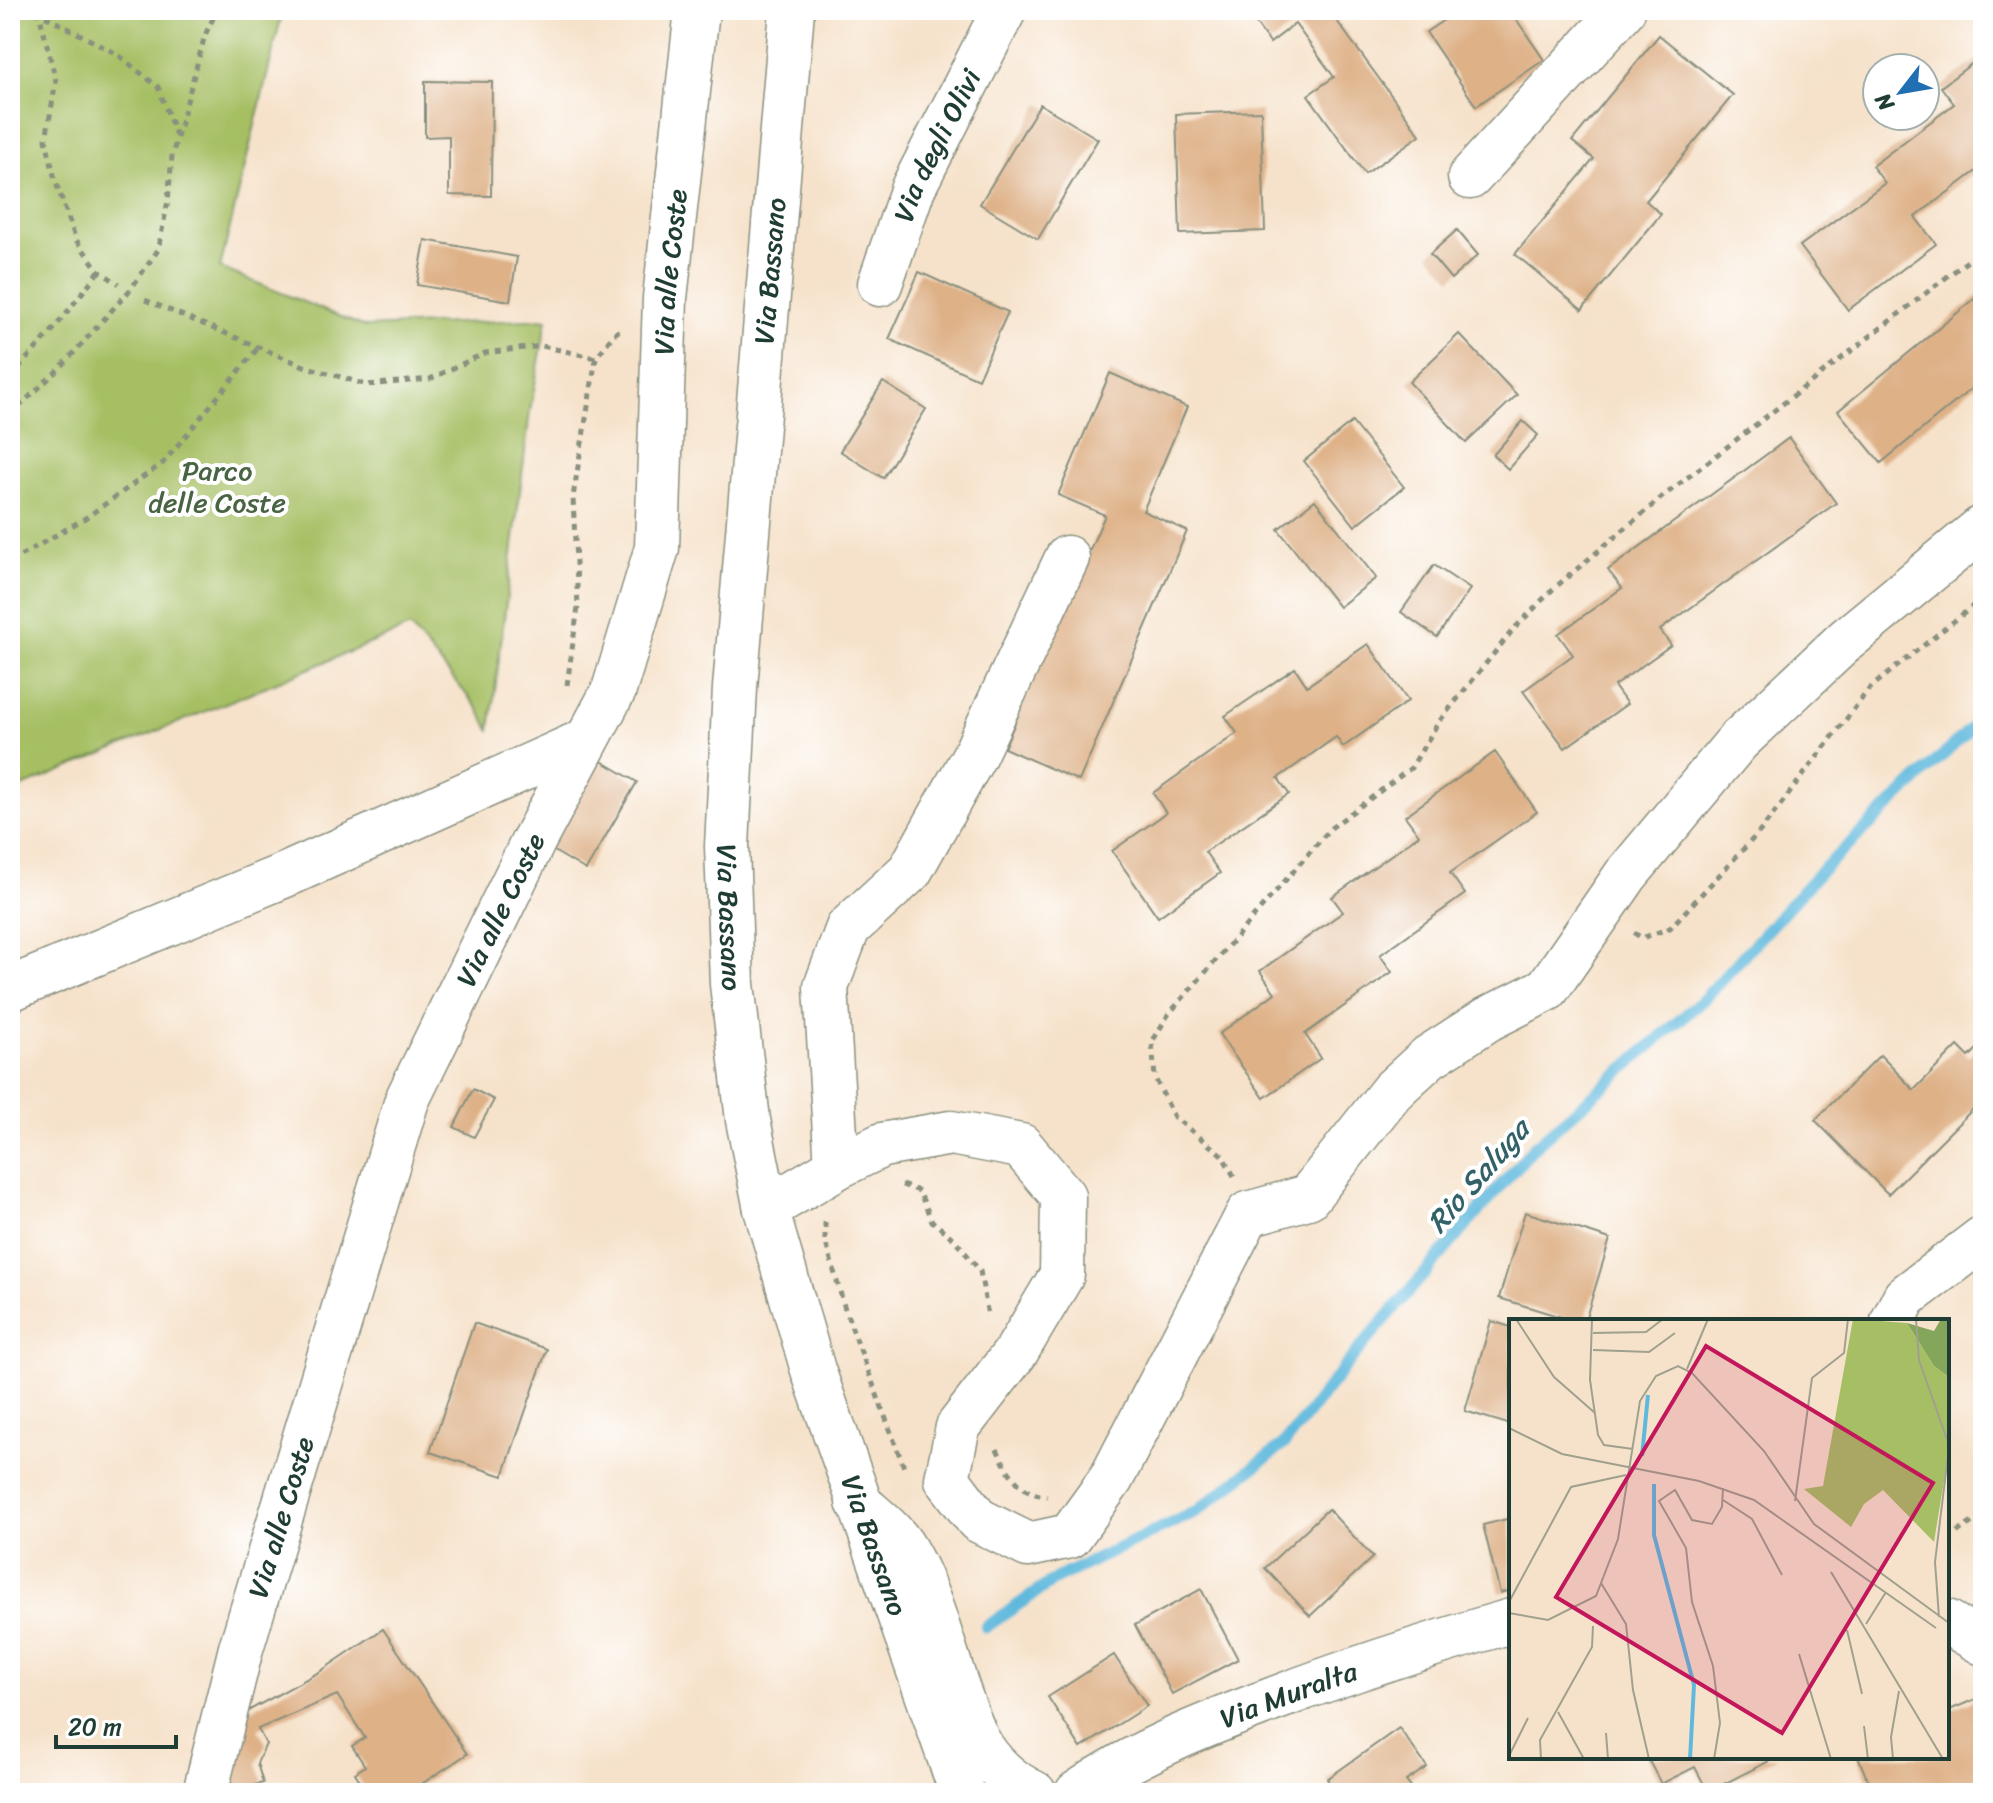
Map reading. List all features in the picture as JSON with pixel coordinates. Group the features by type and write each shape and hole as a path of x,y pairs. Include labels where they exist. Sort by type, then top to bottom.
{"street":[{"name":"Via alle Coste","path":"205,1793 241,1648 407,1100 534,840 614,690 657,548 665,298 697,10"},
{"name":"Via Bassano","path":"792,10 736,672 727,846 732,984 748,1120 766,1209 813,1370 962,1793"},
{"name":"Via degli Olivi","path":"880,284 913,188 1004,10"},
{"path":"1470,177 1623,10"},
{"path":"766,1209 837,1167 882,1145 951,1133 1021,1146 1063,1196 1062,1275 1016,1352 958,1427 947,1479 978,1520 1028,1545 1070,1536 1111,1479 1248,1214 1308,1197 1392,1091 1429,1057 1488,1019 1547,989 1626,875 1738,741 1846,640 1983,527"},
{"path":"837,1167 826,987 848,928 910,871 974,756 1067,558"},
{"path":"10,989 290,873 587,740"},
{"path":"1894,1319 1905,1297 1983,1238"},
{"path":"858,1502 904,1547 926,1595 978,1740 996,1766 1014,1782 1034,1793"},
{"name":"Via Muralta","path":"1077,1793 1114,1767 1185,1732 1332,1677 1432,1643 1509,1622"},
{"path":"1949,1623 1983,1643"},
{"path":"1057,1793 1114,1767"}],"path":[{"path":"10,415 61,367 130,290 158,250 177,139 205,35 217,10"},
{"path":"10,12 41,11 117,54 158,87 177,139"},
{"path":"41,11 56,81 46,139 55,180 76,240 99,271 119,284"},
{"path":"1248,1214 1239,1183 1222,1155 1174,1117 1155,1078 1152,1042 1168,1015 1331,828 1411,768 1446,712 1512,631 1552,590 1661,498 1983,249"},
{"path":"10,377 54,329 99,271"},
{"path":"587,740 565,701 578,607 573,497 596,358 614,334 665,298"},
{"path":"145,300 304,366 367,385 430,379 485,353 542,346 596,358"},
{"path":"10,562 87,517 163,463 258,348"},
{"path":"1604,907 1614,921 1642,938 1670,928 1762,829 1870,688 1983,598"},
{"path":"1949,1538 1983,1515"}],"green space":[{"name":"Parco delle Coste","path":"10,10 283,10 220,268 365,327 547,319 530,411 490,730 478,708 410,627 10,792"}],"building":[{"path":"1246,10 1329,10 1420,135 1365,174 1308,95 1334,77 1295,24 1270,43"},
{"path":"1459,10 1510,10 1544,60 1476,106 1426,32"},
{"path":"1659,35 1733,95 1646,201 1661,214 1582,310 1515,254 1594,159 1572,141"},
{"path":"1983,55 1983,166 1915,217 1936,244 1848,310 1800,246 1885,183 1872,166 1917,132 1941,132 1941,114 1954,104 1941,87"},
{"path":"425,81 492,82 491,196 449,195 449,136 425,137"},
{"path":"1040,104 1098,139 1038,239 980,204"},
{"path":"1261,111 1265,231 1180,234 1176,114"},
{"path":"1457,230 1478,255 1451,279 1430,254"},
{"path":"425,240 517,257 510,301 417,285"},
{"path":"919,272 1008,312 978,379 889,339"},
{"path":"1978,296 1983,302 1983,379 1881,463 1838,411"},
{"path":"1459,334 1517,395 1466,443 1409,382"},
{"path":"1110,373 1187,407 1143,511 1187,531 1079,781 1004,748 1105,515 1058,495"},
{"path":"883,382 926,409 883,478 840,451"},
{"path":"1523,421 1538,435 1508,469 1493,455"},
{"path":"1352,422 1404,487 1355,526 1304,461"},
{"path":"1789,438 1836,503 1660,630 1671,645 1614,686 1627,704 1565,748 1523,691 1573,655 1558,634 1622,588 1608,570"},
{"path":"1315,500 1376,578 1339,607 1278,529"},
{"path":"1434,565 1470,589 1437,637 1401,612"},
{"path":"1368,644 1408,701 1343,747 1336,737 1278,778 1289,794 1205,852 1220,873 1158,917 1112,851 1166,813 1153,793 1237,733 1225,716 1295,668 1307,686"},
{"path":"1495,752 1537,812 1450,873 1465,894 1380,955 1392,972 1305,1034 1321,1058 1264,1098 1219,1034 1275,993 1260,971 1343,912 1332,897 1419,835 1405,816"},
{"path":"598,759 637,782 586,870 547,847"},
{"path":"1983,1043 1983,1099 1888,1194 1815,1120 1880,1055 1914,1090 1958,1046 1969,1057"},
{"path":"473,1089 494,1100 474,1137 454,1127"},
{"path":"1525,1212 1610,1239 1586,1319 1567,1319 1499,1298"},
{"path":"1491,1321 1509,1326 1509,1424 1465,1411"},
{"path":"474,1323 547,1349 503,1476 430,1452"},
{"path":"1328,1509 1373,1557 1310,1616 1265,1568"},
{"path":"1509,1518 1509,1591 1500,1593 1483,1525"},
{"path":"1201,1589 1238,1659 1172,1694 1135,1625"},
{"path":"383,1629 467,1754 408,1793 368,1793 355,1773 365,1766 352,1746 365,1738 337,1695 258,1729 266,1744 257,1763 263,1783 224,1793 246,1712 321,1671"},
{"path":"1114,1655 1147,1706 1081,1748 1048,1697"},
{"path":"1983,1696 1983,1793 1873,1793 1859,1759 1949,1759 1949,1710"},
{"path":"1399,1728 1427,1767 1406,1781 1415,1793 1336,1793 1327,1779"},
{"path":"1648,1759 1773,1759 1708,1792 1695,1767 1661,1784"}],"waterway":[{"name":"Rio Saluga","path":"986,1627 1057,1578 1197,1511 1283,1445 1355,1354 1535,1146 1705,998 1818,874 1983,717"}]}
